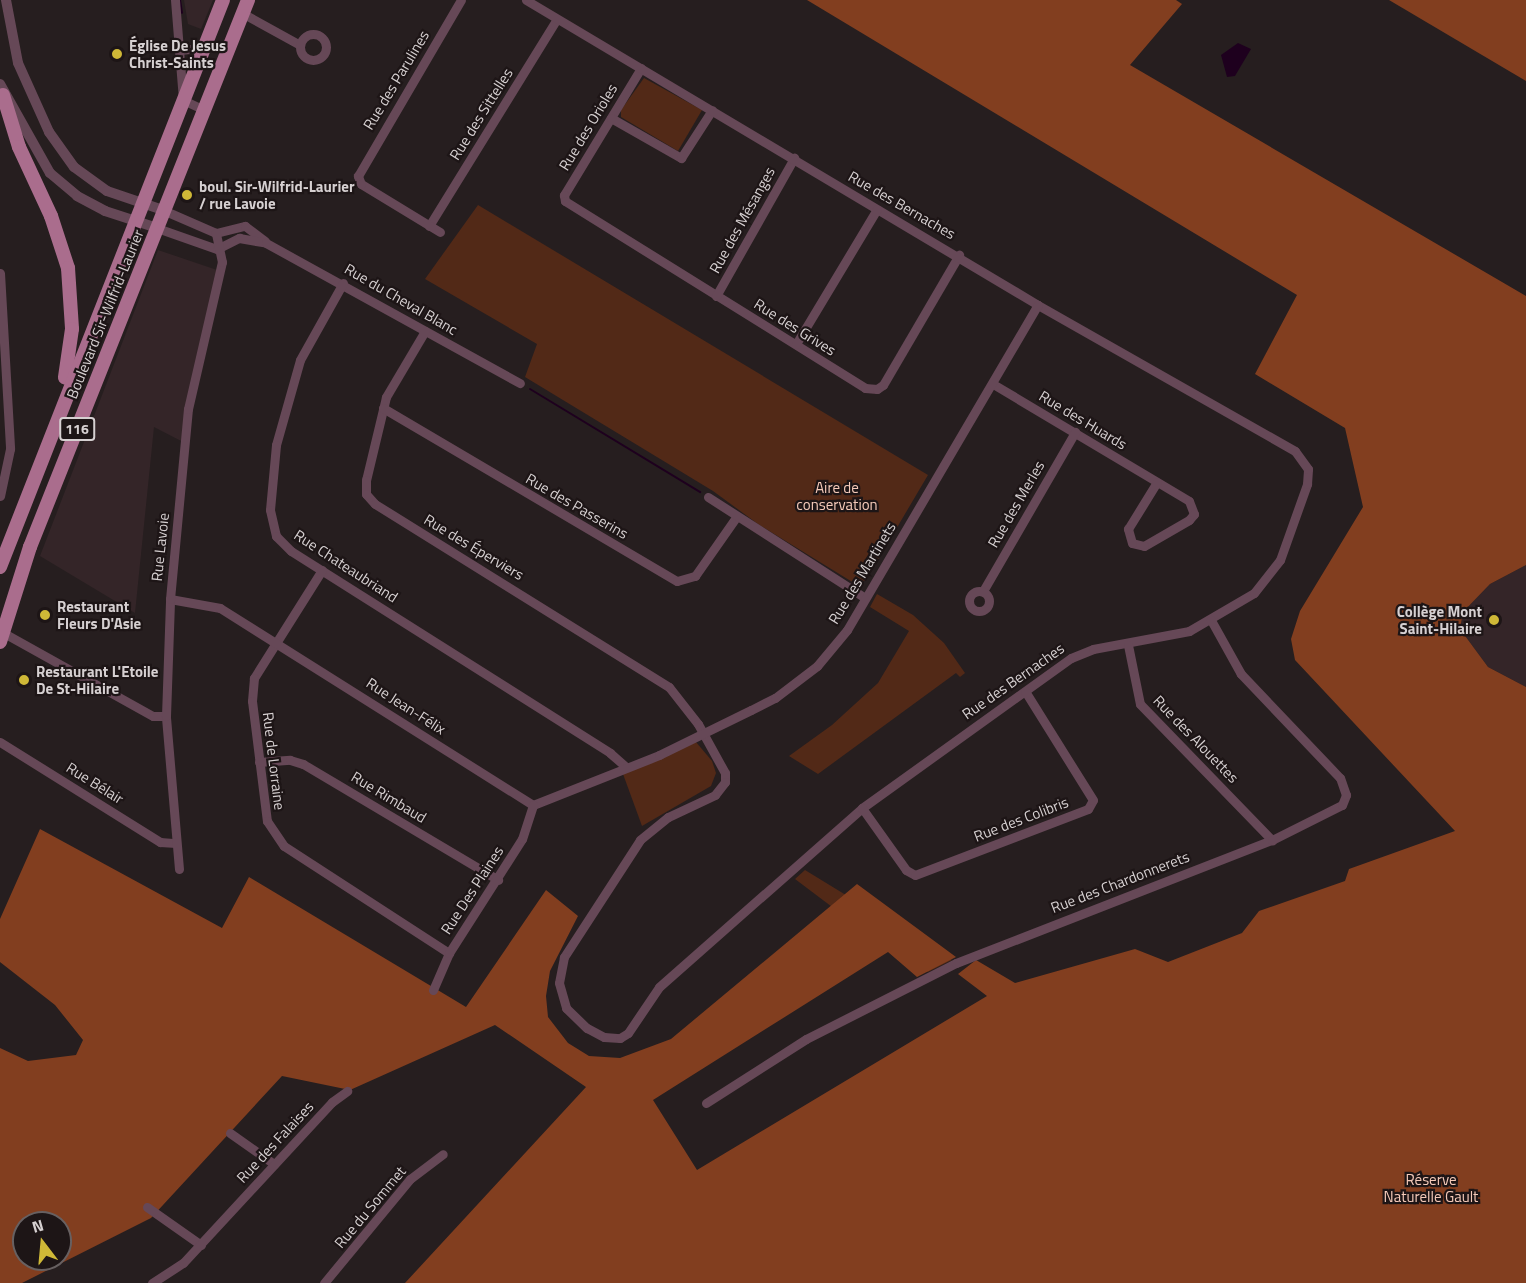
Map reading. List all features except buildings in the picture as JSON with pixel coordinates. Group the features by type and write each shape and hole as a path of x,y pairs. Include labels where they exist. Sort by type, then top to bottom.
{"main road":[{"name":"Boulevard Sir-Wilfrid-Laurier","path":"0,567 53,425 223,0"},
{"name":"Boulevard Sir-Wilfrid-Laurier","path":"1,635 30,548 245,7"},
{"path":"2,89 19,147 51,216 68,268 70,347 53,425"}],"street":[{"path":"6,0 18,63 49,132 74,166 107,191 163,210 216,234"},
{"path":"176,0 183,100 204,110"},
{"name":"Rue des Parulines","path":"429,226 362,184 358,176 461,0"},
{"name":"Rue des Bernaches","path":"526,0 877,209 959,255 1038,304 1295,451 1305,462 1307,484 1280,560 1254,593 1211,620 1180,634 1081,653 1025,691 862,808 659,987 627,1033 620,1038 604,1037 586,1028 566,1008 559,983 564,957 640,840 659,822 722,789 725,773 703,732"},
{"path":"245,7 300,45"},
{"name":"Rue des Sittelles","path":"429,226 557,19"},
{"path":"179,50 204,48"},
{"name":"Rue des Orioles","path":"565,201 564,195 641,68"},
{"path":"2,89 50,173 77,196 134,221 221,248"},
{"path":"611,118 681,158 712,110"},
{"name":"Rue des Mésanges","path":"716,296 794,158"},
{"name":"Rue des Grives","path":"565,201 865,388 877,390 959,255"},
{"path":"796,344 877,209"},
{"name":"Rue du Cheval Blanc","path":"216,234 245,226 267,243 520,383"},
{"path":"429,226 440,232"},
{"name":"Rue Lavoie","path":"178,869 166,716 170,599 188,409 220,271 221,248 216,234"},
{"name":"Rue du Cheval Blanc","path":"221,248 239,238 267,243"},
{"path":"0,273 3,365 10,449 0,496"},
{"name":"Rue Chateaubriand","path":"343,283 300,360 276,445 270,510 272,528 283,543 322,570 610,753 626,768"},
{"name":"Rue des Martinets","path":"626,768 776,698 799,682 831,651 993,384 1038,304"},
{"name":"Rue des Éperviers","path":"425,331 383,408 366,480 366,494 371,500 645,668 681,699 703,732"},
{"name":"Rue des Huards","path":"993,384 1189,501 1194,514 1144,546 1132,543 1128,529 1157,482"},
{"name":"Rue des Passerins","path":"383,408 677,581 694,576 736,516"},
{"name":"Rue des Merles","path":"983,591 1075,432"},
{"path":"708,497 864,597"},
{"name":"Rue de Lorraine","path":"322,570 259,666 252,688 267,821 276,838 449,953"},
{"name":"Rue Jean-Félix","path":"170,599 220,608 275,640 533,805"},
{"name":"Rue des Chardonnerets","path":"706,1103 806,1039 956,963 1272,840 1342,805 1344,787 1241,674 1211,620"},
{"path":"1,635 153,716 166,716"},
{"name":"Rue des Alouettes","path":"1128,645 1140,704 1272,840"},
{"name":"Rue des Colibris","path":"862,808 906,870 915,875 1088,809 1093,800 1025,691"},
{"name":"Rue Bélair","path":"0,742 160,842 176,843"},
{"name":"Rue Rimbaud","path":"259,762 290,760 303,764 498,880"},
{"path":"533,805 626,768"},
{"name":"Rue Des Plaines","path":"433,990 449,953 498,880 522,839 533,805"},
{"name":"Rue des Falaises","path":"152,1283 175,1270 201,1245 274,1164 347,1091"},
{"path":"231,1133 274,1164"},
{"name":"Rue du Sommet","path":"324,1283 406,1184 443,1154"},
{"path":"147,1207 201,1245"}],"shaded area":[{"path":"184,0 213,0 201,29 188,24"},
{"path":"1238,43 1251,49 1235,76 1227,77 1221,55"},
{"path":"158,250 220,271 185,443 154,427 135,613 40,556"},
{"name":"Collège Mont Saint-Hilaire","path":"1526,565 1526,687 1488,667 1460,629 1463,612 1490,584"}],"green space":[{"name":"Réserve Naturelle Gault","path":"807,0 1176,0 1182,4 1130,65 1526,296 1526,565 1490,584 1463,612 1460,629 1488,667 1526,687 1526,1283 405,1283 586,1087 495,1025 350,1090 282,1076 151,1218 72,1258 72,1211 12,1211 12,1271 46,1271 22,1283 0,1283 0,1048 28,1061 76,1055 83,1040 55,1005 0,962 0,919 40,829 222,928 249,877 466,1007 546,890 578,916 550,971 546,996 548,1017 568,1043 589,1056 620,1058 671,1039 857,884 956,957 917,977 888,952 653,1100 697,1170 987,996 958,974 976,960 1015,983 1135,949 1168,962 1242,933 1259,911 1345,881 1349,869 1455,831 1295,660 1291,639 1300,611 1363,507 1345,428 1255,374 1297,295"},
{"path":"1389,0 1526,0 1526,81"},
{"path":"644,78 702,110 678,151 621,117 621,110"},
{"name":"Aire de conservation","path":"478,205 928,475 866,580 854,583 758,524 713,491 525,377 537,344 425,279"},
{"path":"877,594 913,615 944,643 965,673 960,677 956,673 818,774 789,756 832,725 878,683 909,631 870,607"},
{"path":"696,742 712,761 716,773 711,786 642,826 623,774"},
{"path":"805,870 952,960 928,972 861,922 856,925 795,879"}],"waterway":[{"path":"180,0 182,13"},
{"path":"530,389 700,492"}],"place":[{"name":"Église De Jesus Christ-Saints","path":"117,54"},
{"name":"boul. Sir-Wilfrid-Laurier / rue Lavoie","path":"187,195"},
{"name":"Restaurant Fleurs D'Asie","path":"45,615"},
{"name":"Collège Mont Saint-Hilaire","path":"1494,620"},
{"name":"Restaurant L'Etoile De St-Hilaire","path":"24,680"}]}
